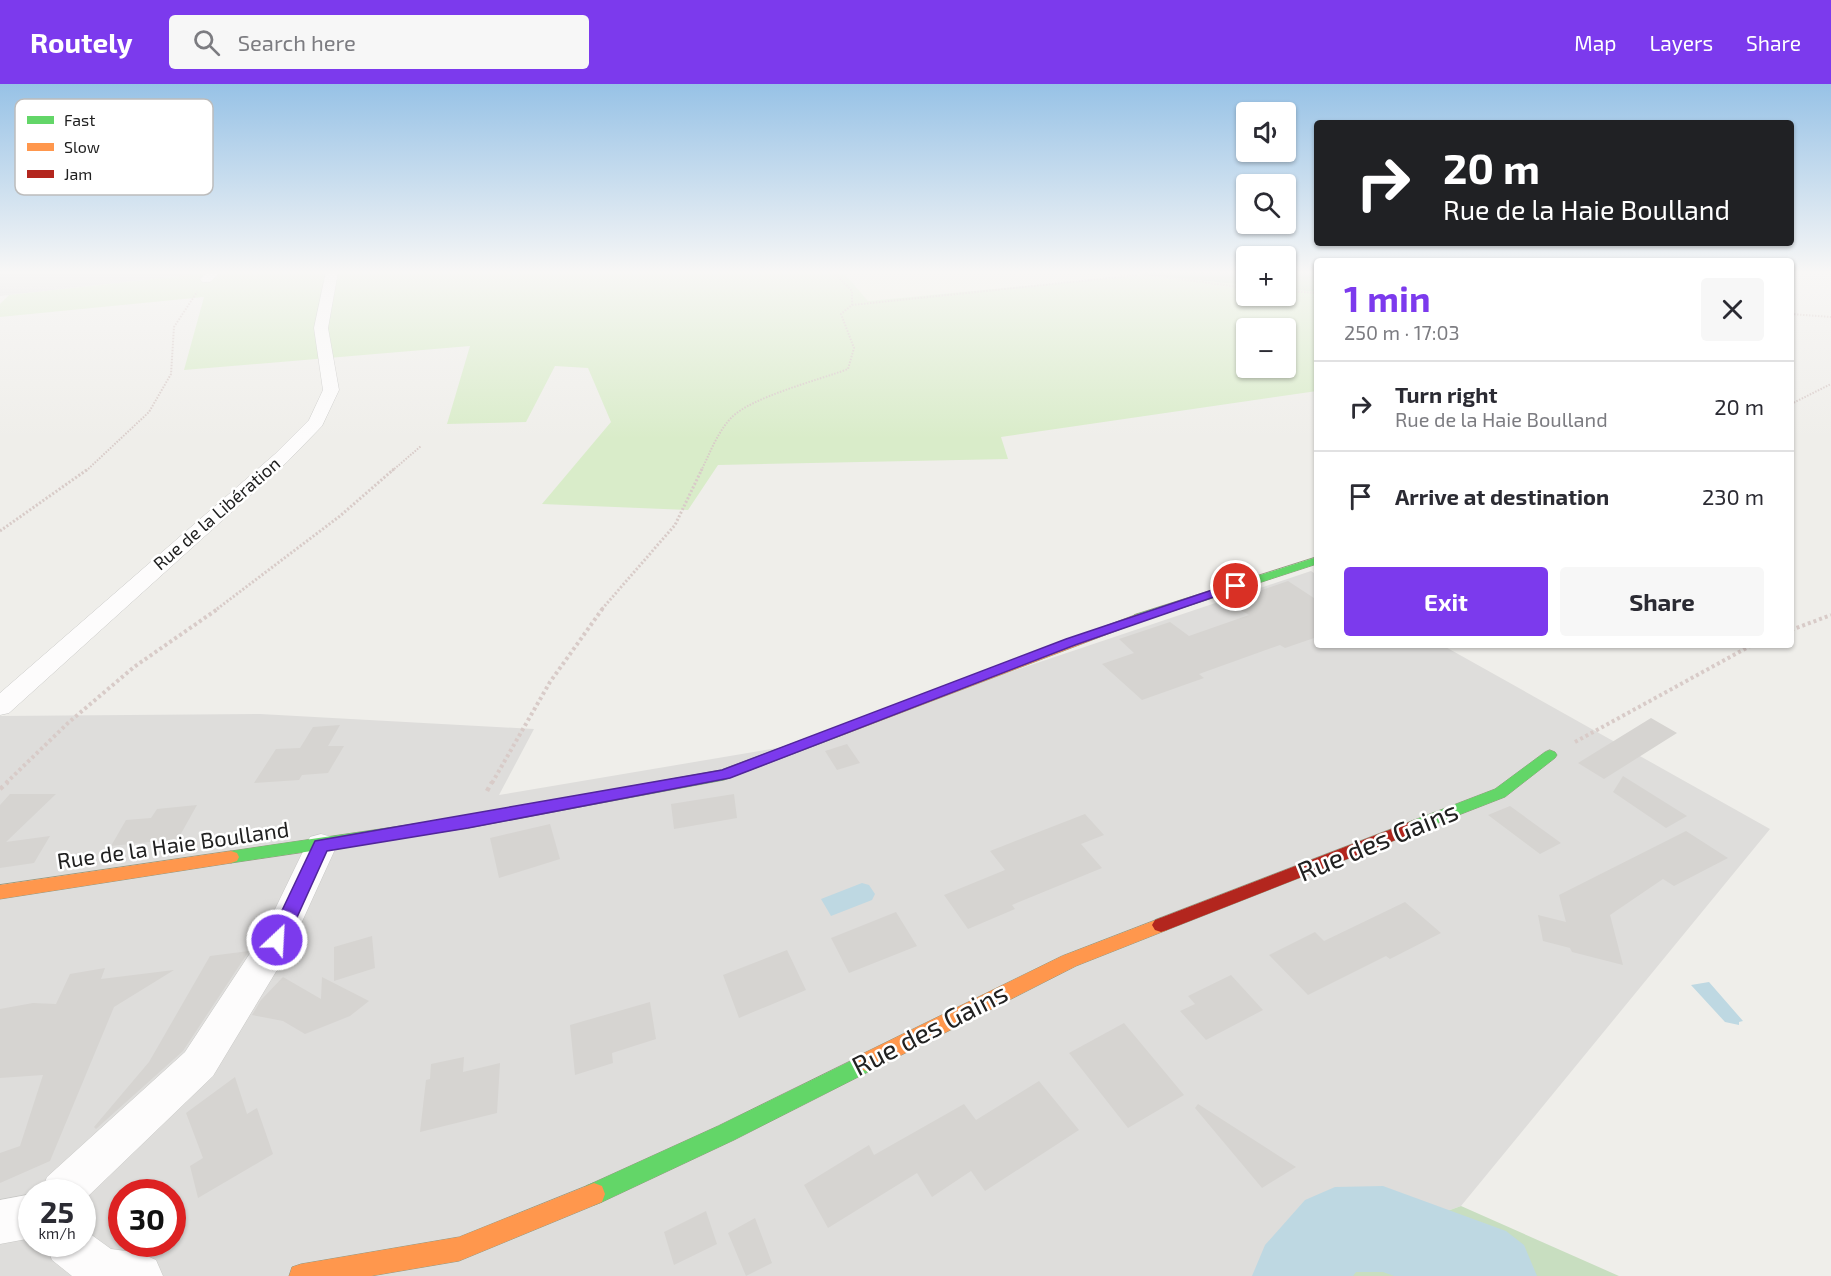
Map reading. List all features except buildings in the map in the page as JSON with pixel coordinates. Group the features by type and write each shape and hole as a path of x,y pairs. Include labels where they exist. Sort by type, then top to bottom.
{"street":[{"name":"Rue de la Libération","path":"0,707 281,458 316,422 331,390 321,328"},
{"name":"Rue de la Haie Boulland","path":"0,891 321,846 468,822 724,775 1071,642 1155,612 1314,561"},
{"name":"Rue des Gains","path":"301,1276 459,1249 584,1199 726,1133 1069,961 1500,793 1550,755"},
{"path":"76,1179 199,1064 277,940 321,846"},
{"path":"0,1222 18,1219"},
{"path":"85,1257 102,1270 140,1276"}],"path":[{"path":"0,531 97,463 149,412 171,374 174,328"},
{"path":"468,822 550,682 592,621 675,525 720,432 733,416 754,403 848,369 854,348 846,328"},
{"path":"1794,402 1831,384"},
{"path":"0,789 68,723 134,667 248,587 340,516 421,446"},
{"path":"1794,629 1831,615"},
{"path":"1550,755 1746,648"}],"shaded area":[{"path":"1311,571 1314,573 1314,648 1447,648 1770,829 1461,1206 1270,1276 0,1276 0,716 260,714 534,729 499,795 789,746"}],"green space":[{"path":"196,328 1236,328 1236,378 1296,378 1296,328 1314,328 1314,391 1001,437 1008,459 718,465 688,510 542,504 611,422 588,368 555,366 526,422 447,424 470,346 184,370"},
{"path":"1461,1206 1619,1276 1270,1276"}],"water":[{"path":"862,883 869,885 875,894 872,900 831,916 821,899"},
{"path":"1709,982 1743,1021 1739,1022 1739,1025 1725,1022 1691,985"}],"waterway":[{"path":"1296,1276 1335,1230 1383,1229 1475,1262 1493,1276"}],"traffic: fast":[{"path":"1138,618 1314,561"},
{"path":"231,857 468,822 724,775 835,733"},
{"path":"1415,826 1500,793 1550,755"},
{"path":"594,1194 726,1133 867,1062"}],"traffic: slow":[{"path":"835,733 1138,618"},
{"path":"0,892 231,857"},
{"path":"867,1062 1069,961 1161,925"},
{"path":"301,1276 459,1249 594,1194"}],"traffic: jam":[{"path":"1161,925 1415,826"}],"route":[{"path":"277,940 321,846 468,822 724,775 1071,642 1236,586"}]}
